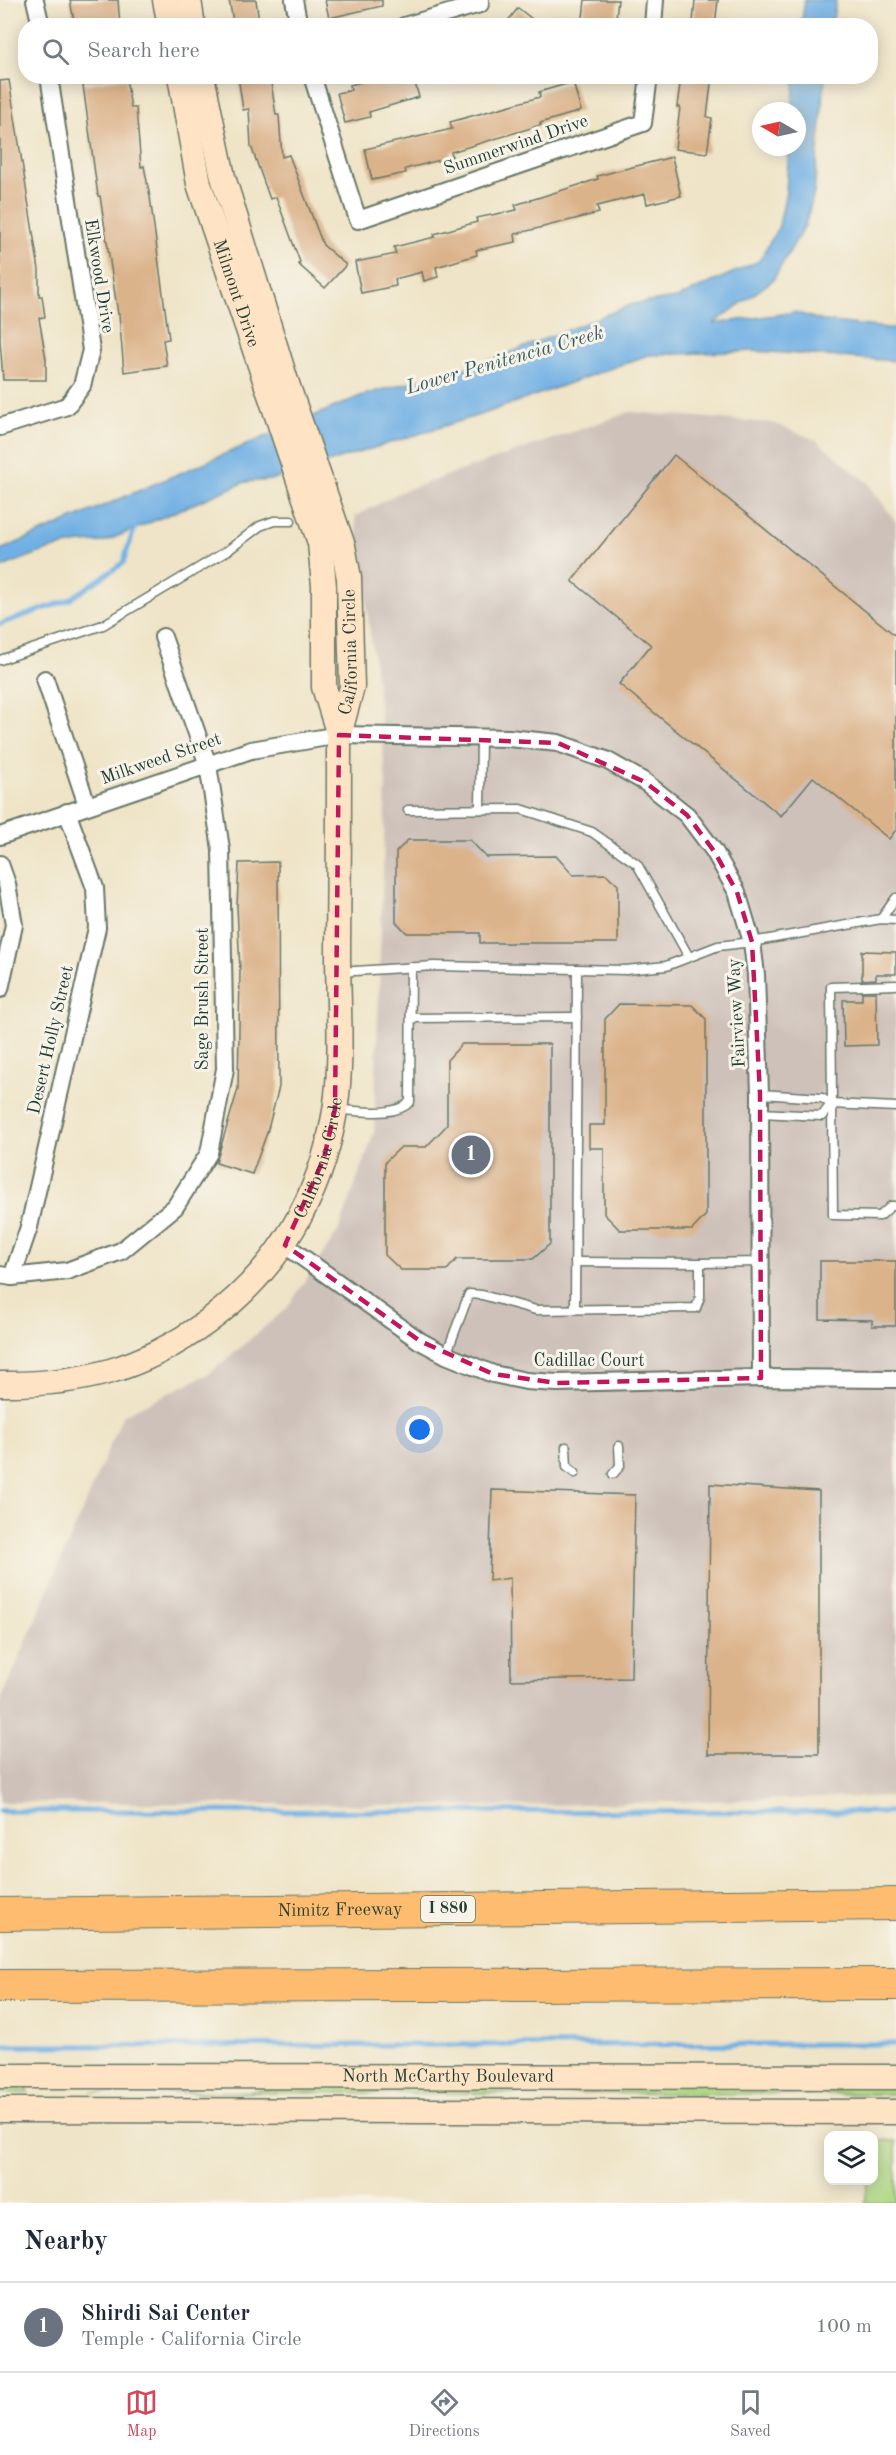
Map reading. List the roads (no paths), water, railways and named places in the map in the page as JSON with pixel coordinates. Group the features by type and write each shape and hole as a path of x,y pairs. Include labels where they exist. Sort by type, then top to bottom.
{"highway":[{"name":"Nimitz Freeway","path":"0,1914 896,1904"},
{"path":"0,1986 896,1984"}],"street":[{"path":"36,0 39,18"},
{"path":"165,0 168,18"},
{"path":"189,0 192,18"},
{"path":"294,0 297,18"},
{"path":"432,18 480,4 480,0"},
{"path":"654,18 655,0"},
{"name":"Elkwood Drive","path":"0,427 67,406 82,386 91,350 50,84"},
{"name":"Milmont Drive","path":"181,84 199,184 278,388"},
{"name":"Milmont Drive","path":"204,84 223,177 309,508"},
{"name":"Summerwind Drive","path":"315,84 358,220 643,123 648,84"},
{"name":"California Circle","path":"0,1384 44,1384 93,1376 140,1363 182,1340 224,1310 285,1245 307,1202 324,1158 335,1109 338,1054 339,735 352,687 352,624 345,556 309,508"},
{"name":"Sage Brush Street","path":"6,1276 67,1271 121,1251 175,1207 209,1154 225,1070 221,849 208,765 163,636"},
{"path":"45,679 87,805"},
{"name":"Fairview Way","path":"339,735 527,739 558,743 606,760 645,782 687,815 714,850 737,892 752,942 756,975 760,1094 761,1378"},
{"name":"Milkweed Street","path":"0,836 251,750 339,735"},
{"name":"Desert Holly Street","path":"6,1276 29,1227 97,928 95,888 67,812"},
{"path":"0,864 7,884 14,925 0,988"},
{"name":"Cadillac Court","path":"285,1245 420,1341 446,1355 493,1374 536,1382 557,1383 761,1378 896,1378"},
{"name":"North McCarthy Boulevard","path":"0,2076 896,2077"},
{"path":"58,2076 58,2110"},
{"name":"North McCarthy Boulevard","path":"0,2110 896,2112"}],"lane":[{"path":"0,660 103,625 227,550 260,526 309,508"},
{"path":"480,809 481,738"},
{"path":"408,810 521,809 592,832 637,864 689,957"},
{"path":"881,920 896,897"},
{"path":"338,972 434,966 626,970 666,966 718,946 881,920 896,920"},
{"path":"335,1109 393,1111 404,1108 410,1102 411,967"},
{"path":"575,1309 577,969"},
{"path":"896,985 831,987 832,1215 880,1216 891,1206 896,1206"},
{"path":"411,1018 577,1017"},
{"path":"760,1094 822,1098 831,1104 896,1107"},
{"path":"760,1113 822,1116 831,1104"},
{"path":"575,1262 760,1262"},
{"path":"446,1355 469,1294 482,1295 536,1310 696,1308 700,1297 700,1263"},
{"path":"613,1474 620,1466 619,1446"},
{"path":"567,1447 567,1467 575,1473"}],"water":[{"path":"805,0 836,0 833,18 802,18"},
{"path":"794,84 824,84 814,193 805,225 773,280 713,324 795,312 823,321 896,329 896,361 756,351 648,355 486,413 271,480 245,482 104,542 63,546 0,568 0,550 363,395 484,363 633,304 677,298 759,261 779,226 786,192 788,156 806,156 806,102 793,102"}],"waterway":[{"name":"Lower Penitencia Creek","path":"0,624 69,600 123,563 136,523"},
{"path":"0,1811 896,1812"},
{"path":"0,2046 896,2044"}],"place":[{"name":"Shirdi Sai Center","path":"471,1155"}]}
